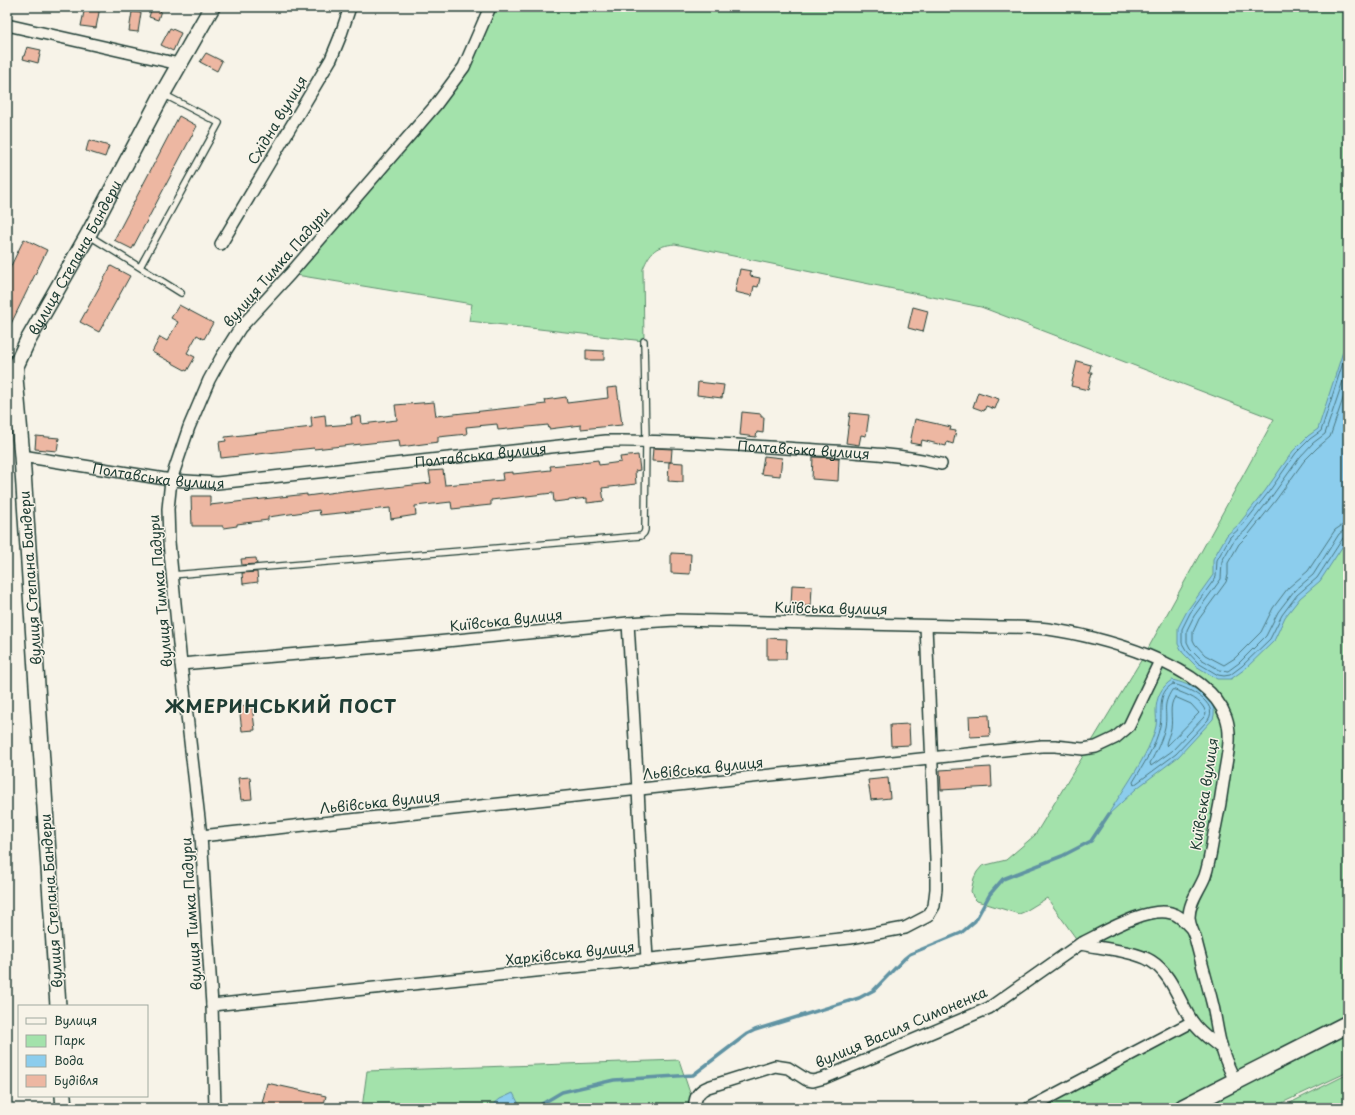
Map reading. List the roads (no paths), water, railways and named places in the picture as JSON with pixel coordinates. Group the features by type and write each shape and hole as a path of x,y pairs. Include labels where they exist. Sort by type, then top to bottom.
{"main road":[{"path":"1184,1108 1348,1024"}],"street":[{"name":"вулиця Степана Бандери","path":"58,1005 22,456 11,377 20,355 88,235 163,93 212,7"},
{"name":"Східна вулиця","path":"221,244 331,58 350,7"},
{"name":"вулиця Тимка Падури","path":"215,1108 212,1005 201,836 181,664 168,525 171,480 189,427 209,380 240,328 290,274 435,106 464,67 490,7"},
{"path":"7,25 179,64"},
{"name":"Полтавська вулиця","path":"22,456 171,480 217,482 606,441 646,440 883,455 912,458 941,464"},
{"name":"Київська вулиця","path":"181,664 675,620 1047,629 1091,638 1145,654 1188,674 1205,688 1220,704 1226,717 1229,729 1229,743 1206,875 1190,910 1189,918 1213,1003 1221,1048 1235,1081"},
{"path":"628,623 647,960"},
{"path":"926,626 931,757"},
{"name":"Львівська вулиця","path":"201,836 638,790 931,757 1042,746 1083,749 1096,747 1115,738 1129,726 1160,661"},
{"name":"Харківська вулиця","path":"212,1005 850,938 905,928 928,916 934,906 936,889 936,860 931,757"},
{"name":"вулиця Василя Симоненка","path":"695,1108 695,1099 702,1089 775,1066 788,1068 807,1080 813,1081 824,1078 976,1014 1002,1000 1080,944 1140,915 1163,911 1172,913 1180,917 1191,928"},
{"path":"1080,944 1132,954 1150,961 1161,970 1169,980 1192,1022 1208,1038 1221,1048"},
{"path":"1029,1108 1192,1022"},
{"path":"63,1097 64,1108"}],"lane":[{"path":"140,267 219,123 163,93"},
{"path":"88,235 181,293"},
{"path":"172,575 637,537 644,533 645,530 646,440 644,341"}],"water":[{"path":"1348,336 1348,538 1320,581 1300,598 1285,617 1274,641 1245,669 1231,679 1217,679 1196,666 1183,653 1178,644 1178,628 1187,611 1213,575 1213,559 1227,535 1238,525 1265,491 1293,451 1308,436 1318,429"},
{"path":"1172,680 1194,688 1208,698 1214,711 1213,719 1178,757 1137,788 1107,816 1135,772 1148,748 1156,726 1156,706 1158,697 1162,689"},
{"path":"513,1093 521,1108 489,1108 500,1099"}],"waterway":[{"path":"535,1108 562,1092 614,1080 693,1075 747,1034 755,1030 859,998 874,990 910,954 961,933 975,921 990,894 1003,879 1062,856 1091,841 1109,814"}],"district":[{"name":"ЖМЕРИНСЬКИЙ ПОСТ","path":"281,705"}]}
